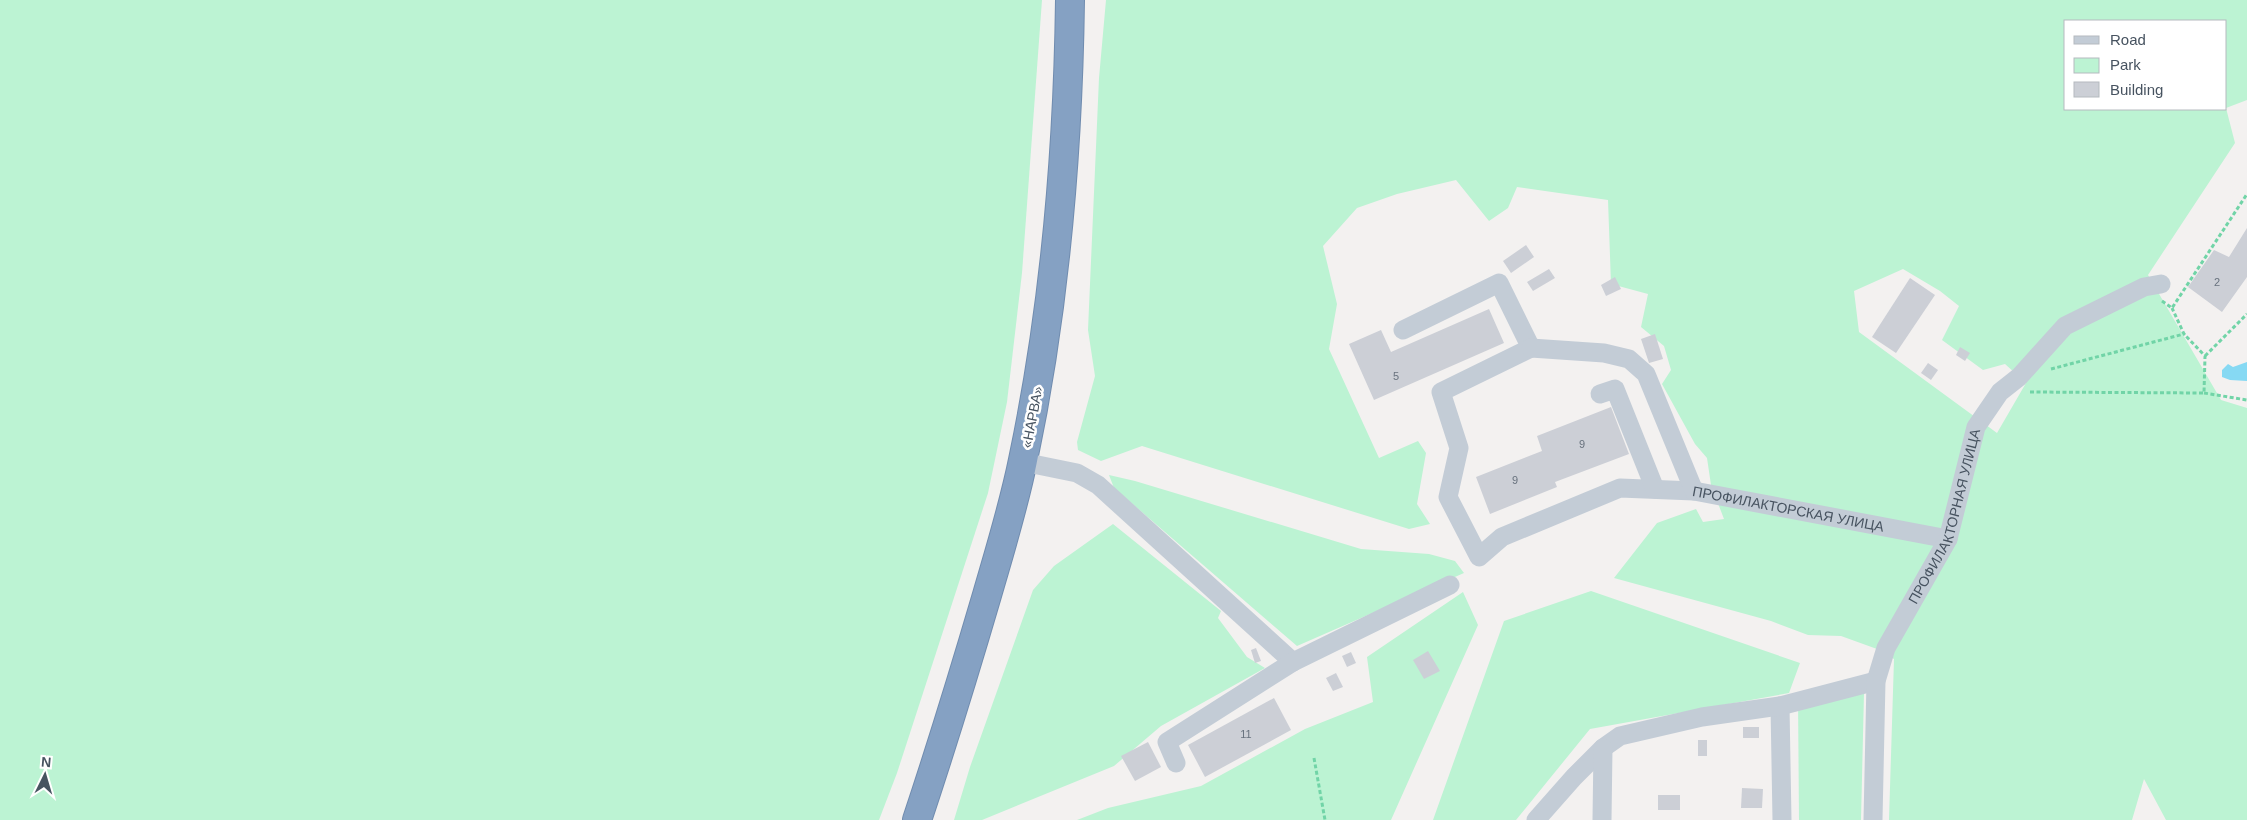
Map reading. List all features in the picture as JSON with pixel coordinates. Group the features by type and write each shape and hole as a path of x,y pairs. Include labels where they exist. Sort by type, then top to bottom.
{"highway":[{"name":"«НАРВА»","path":"917,820 950,724 1023,462 1043,357 1055,271 1067,128 1070,0"}],"street":[{"path":"1403,330 1499,283 1531,348 1441,392 1459,448 1448,497 1479,557 1502,537 1620,488 1694,491"},
{"name":"ПРОФИЛАКТОРНАЯ УЛИЦА","path":"1873,820 1876,681 1886,648 1948,539 1976,427 2000,392 2018,377 2065,326 2153,285"},
{"name":"ПРОФИЛАКТОРСКАЯ УЛИЦА","path":"1531,348 1604,353 1628,359 1646,374 1694,491 1948,539"},
{"path":"1600,394 1615,388 1655,489"},
{"path":"1023,462 1077,473 1098,485 1293,662"},
{"path":"1176,762 1167,742 1293,662 1450,585"},
{"path":"1536,820 1603,748 1620,736 1702,717 1780,706 1876,681"},
{"path":"1780,706 1782,820"},
{"path":"1602,820 1603,748"}],"path":[{"path":"2172,308 2247,194"},
{"path":"2153,285 2172,308 2184,334 2205,356"},
{"path":"2204,393 2205,356 2247,314"},
{"path":"2018,377 2184,334"},
{"path":"2000,392 2204,393 2247,400"},
{"path":"1314,758 1324,820"}],"green space":[{"path":"0,0 1042,0 1022,273 1007,402 988,493 897,773 879,820 0,820"},
{"path":"1106,0 2247,0 2247,100 2227,108 2227,20 2064,20 2064,110 2227,110 2235,143 2148,275 2221,400 2247,408 2247,820 2166,820 2144,779 2132,820 1889,820 1894,659 1877,649 1841,636 1808,635 1771,621 1614,578 1657,523 1696,509 1703,522 1724,519 1711,485 1707,458 1695,444 1662,384 1671,370 1664,346 1641,327 1648,294 1611,284 1608,200 1517,187 1508,208 1489,221 1456,180 1397,194 1357,208 1323,246 1337,304 1329,349 1379,458 1418,441 1426,453 1417,504 1430,524 1409,529 1142,446 1101,461 1078,450 1077,442 1095,376 1088,330 1099,78","holes":["1903,269 1940,291 1959,306 1942,340 1983,370 2005,364 2026,383 1997,433 1859,332 1854,291"]},
{"path":"1109,475 1135,481 1361,549 1429,554 1455,561 1464,573 1297,646 1114,488"},
{"path":"1113,524 1221,611 1218,618 1247,657 1265,668 1161,726 1114,766 982,820 954,820 970,767 1033,590 1054,566"},
{"path":"1591,591 1800,663 1789,693 1590,729 1516,820 1433,820 1504,621"},
{"path":"1463,592 1478,625 1391,820 1077,820 1108,808 1201,786 1305,729 1373,702 1367,657"},
{"path":"1864,693 1861,820 1799,820 1798,699"}],"water":[{"path":"2247,362 2247,381 2230,380 2222,377 2222,370 2228,364 2233,367"}],"building":[{"path":"2247,228 2247,277 2222,312 2188,287 2214,250 2229,257"},
{"path":"1526,245 1534,257 1511,273 1503,261"},
{"path":"1549,269 1555,278 1533,291 1527,282"},
{"path":"1615,277 1621,289 1606,296 1601,285"},
{"path":"1910,278 1935,295 1896,353 1872,337"},
{"path":"1489,309 1504,343 1374,400 1349,344 1381,330 1391,352"},
{"path":"1655,334 1663,359 1649,363 1641,339"},
{"path":"1960,347 1970,353 1965,361 1956,355"},
{"path":"1928,363 1938,370 1931,380 1921,373"},
{"path":"1611,407 1629,454 1555,482 1557,487 1490,514 1476,477 1542,451 1537,436"},
{"path":"1256,648 1261,661 1255,663 1251,650"},
{"path":"1428,651 1440,671 1424,679 1413,660"},
{"path":"1351,652 1356,663 1347,667 1342,656"},
{"path":"1336,673 1343,687 1333,691 1326,678"},
{"path":"1274,698 1291,730 1205,777 1188,745"},
{"path":"1743,727 1759,727 1759,738 1743,738"},
{"path":"1698,740 1707,740 1707,756 1698,756"},
{"path":"1148,742 1161,767 1135,781 1121,756"},
{"path":"1742,788 1763,789 1762,808 1741,808"},
{"path":"1658,795 1680,795 1680,810 1658,810"}]}
